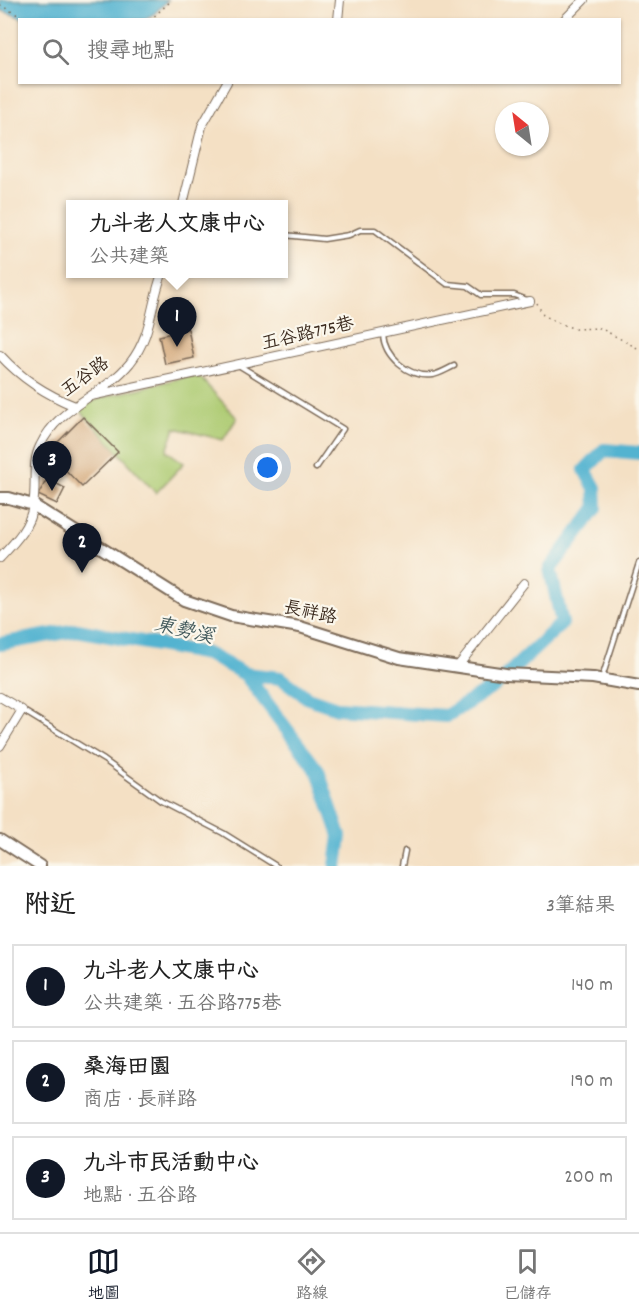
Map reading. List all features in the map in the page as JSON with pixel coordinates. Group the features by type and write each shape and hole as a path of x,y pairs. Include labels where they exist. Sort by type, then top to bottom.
{"street":[{"path":"338,18 340,0"},
{"path":"568,18 584,0"},
{"path":"184,200 202,126 226,84"},
{"name":"五谷路","path":"0,558 25,531 33,505 38,449 54,423 129,364 146,340 161,278"},
{"name":"五谷路775巷","path":"91,396 530,301"},
{"path":"0,355 19,375 48,395 75,405"},
{"name":"長祥路","path":"0,498 9,498 33,505 184,600 231,616 300,627 399,658 501,673 602,679 639,686"},
{"path":"458,666 524,583"},
{"path":"0,697 22,710 0,746"},
{"path":"0,840 40,866"}],"lane":[{"path":"288,236 324,240 349,235 360,230 375,230 447,284 468,286 481,295 514,295 530,301"},
{"path":"383,333 383,345 391,356 416,373 431,375 454,366"},
{"path":"240,365 343,429 316,468"},
{"path":"602,679 639,563"},
{"path":"22,710 104,760 161,801 223,833 276,866"},
{"path":"402,866 405,851"}],"path":[{"path":"152,18 172,0"},
{"path":"0,5 23,18"},
{"path":"530,301 537,303 543,315 559,323 575,329 600,328 639,349"}],"green space":[{"path":"197,374 237,418 223,440 175,428 167,451 184,463 156,493 77,407 101,398"}],"water":[{"path":"0,0 168,0 147,18 22,18 0,10"}],"building":[{"path":"188,329 194,358 165,364 159,336"},
{"path":"83,417 118,452 82,487 48,452"},
{"path":"47,479 65,488 57,504 38,495"}],"waterway":[{"path":"245,674 281,678 308,698 337,708 446,716 496,685 562,623 550,569 596,508 595,488 585,470 604,450 639,453"},
{"name":"東勢溪","path":"0,644 77,630 207,654 245,674 318,771 340,836 336,866"}],"place":[{"name":"九斗老人文康中心","path":"177,347"},
{"name":"九斗市民活動中心","path":"52,491"},
{"name":"桑海田園","path":"82,573"}]}
